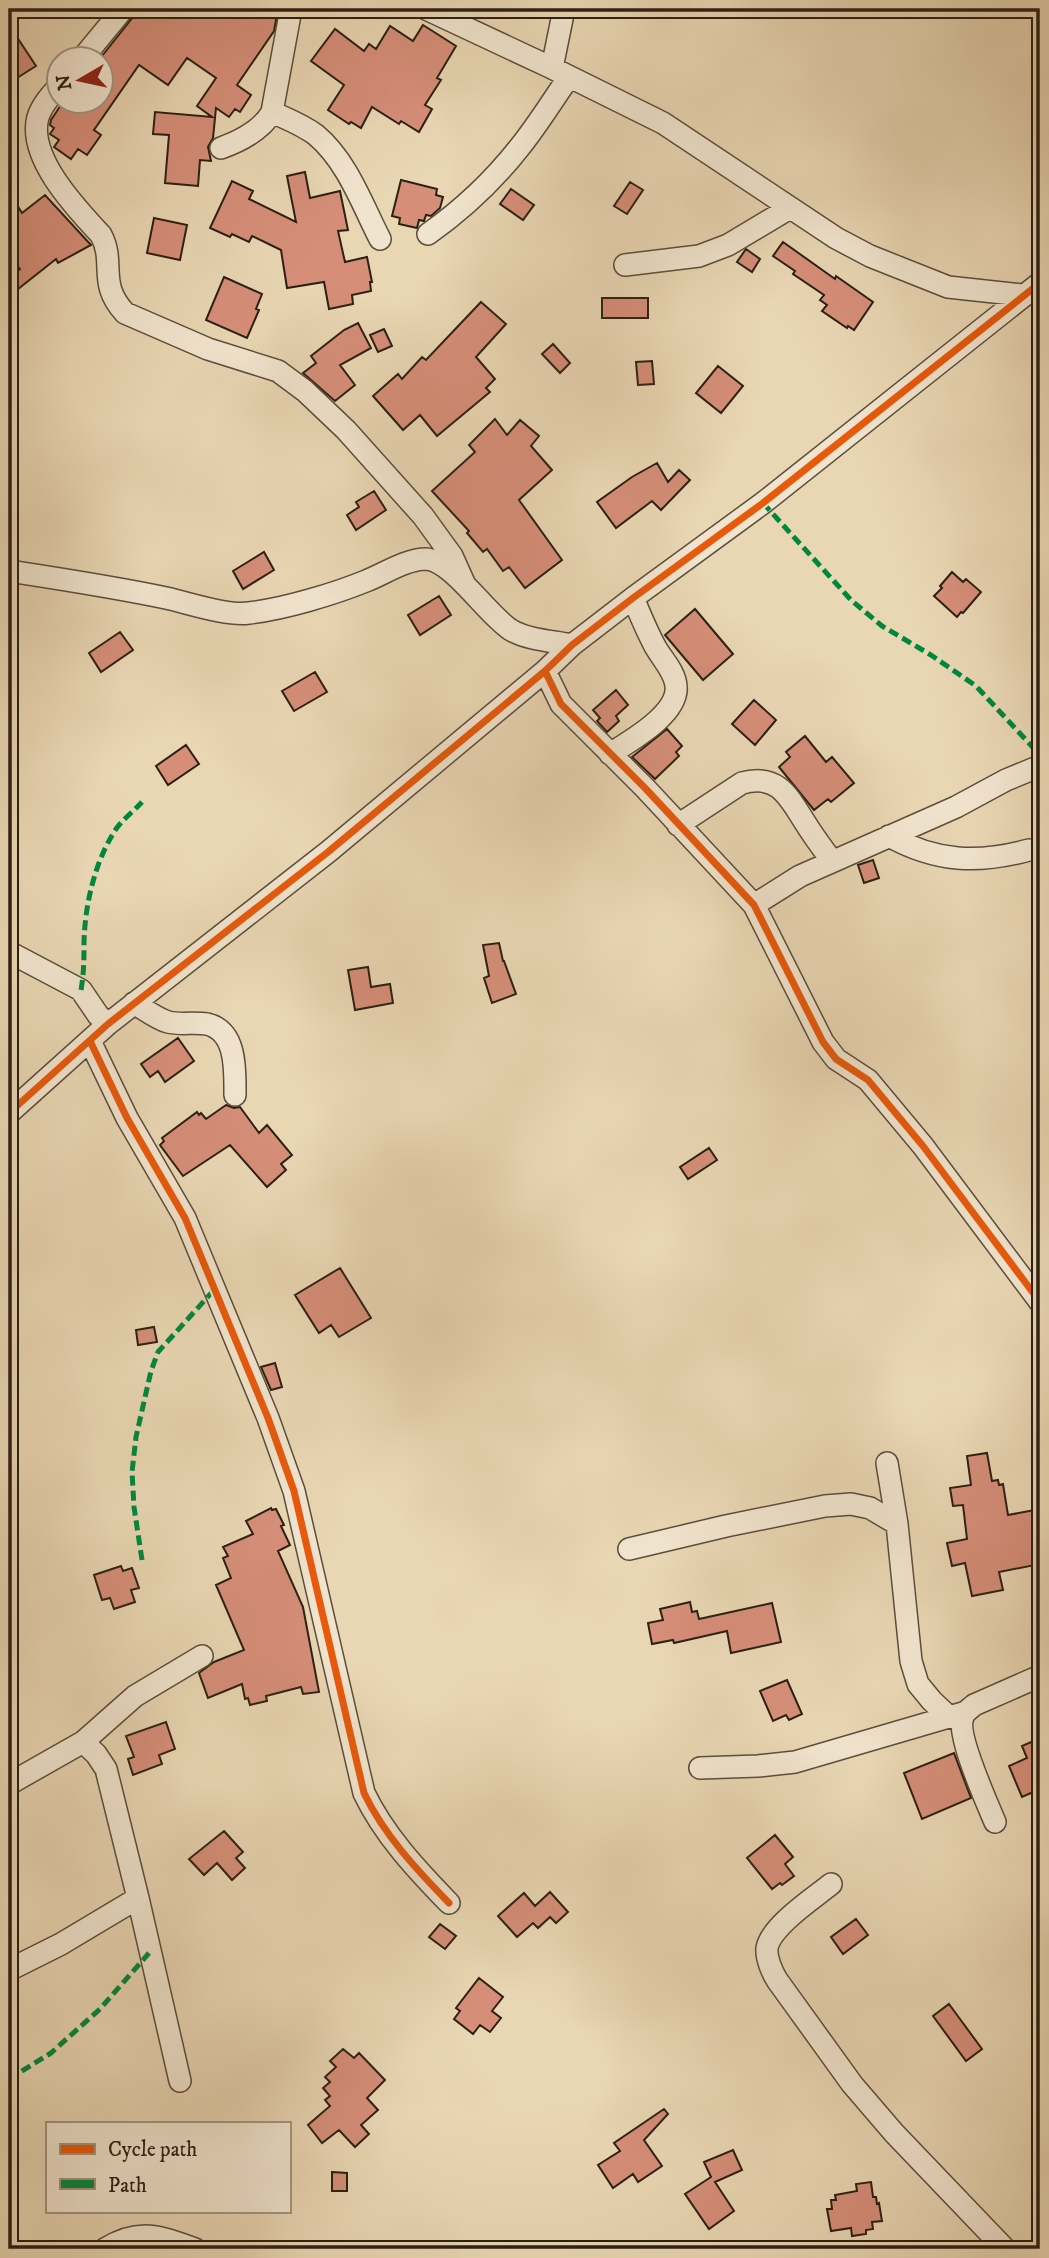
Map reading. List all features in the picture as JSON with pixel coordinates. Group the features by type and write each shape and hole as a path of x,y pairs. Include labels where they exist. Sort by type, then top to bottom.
{"street":[{"path":"93,46 123,9"},
{"path":"221,148 254,131 267,121 272,112 291,9"},
{"path":"426,9 450,16 663,123 836,238 870,256 948,287 1022,295"},
{"path":"428,234 473,199 519,148 561,72 565,9"},
{"path":"46,102 38,119 40,152 47,168 101,235 106,245 109,290 118,305 125,313 208,349 278,371 305,391 346,430 423,516 452,556 465,585"},
{"path":"272,112 302,126 326,145 340,163 380,239"},
{"path":"625,265 699,256 728,245 790,208"},
{"path":"9,1113 108,1024 328,852 545,671 572,645 762,503 1040,283"},
{"path":"9,571 246,614 277,608 365,582 421,559 431,560 440,564 465,585 497,619 513,631 572,645"},
{"path":"610,754 652,725 667,710 676,695 676,684 670,669 655,646 633,598"},
{"path":"545,671 561,704 645,788 754,905 823,1042 836,1059 868,1080 923,1146 1040,1302"},
{"path":"754,905 800,876 956,807 1006,780 1040,766"},
{"path":"677,825 743,783 767,781 783,790 832,861"},
{"path":"889,836 922,851 976,860 1004,857 1029,850"},
{"path":"9,952 81,990 98,1015 108,1024"},
{"path":"134,1003 167,1022 205,1024 217,1027 225,1034 233,1058 235,1094"},
{"path":"90,1041 127,1118 185,1218 268,1418 294,1491 364,1793 412,1866 449,1903"},
{"path":"887,1463 897,1524 911,1661 918,1684 932,1701 962,1719 962,1730 976,1774 995,1822"},
{"path":"629,1549 825,1506 851,1504 870,1508 897,1524"},
{"path":"9,1784 83,1742 135,1696 202,1656"},
{"path":"700,1768 795,1762 957,1714 1040,1676"},
{"path":"83,1742 96,1754 106,1769 180,2081"},
{"path":"831,1884 783,1922 776,1931 767,1948 771,1969 852,2084 894,2133 1005,2249"},
{"path":"9,1970 61,1944 138,1898"},
{"path":"105,2249 123,2238 161,2236 195,2249"}],"building":[{"path":"136,9 278,9 274,31 237,85 251,95 240,112 235,109 229,117 216,108 213,138 208,147 211,161 200,160 198,186 165,183 169,135 153,134 155,112 212,117 197,106 216,78 187,58 168,85 139,65 116,98 116,46 110,46 133,17"},
{"path":"9,25 36,66 9,83"},
{"path":"423,25 456,46 437,78 441,80 425,105 432,109 419,132 401,121 399,124 372,107 361,128 351,122 349,124 328,110 344,85 311,61 335,29 364,51 369,44 376,49 390,26 413,41"},
{"path":"54,116 104,116 94,130 101,135 87,155 78,149 71,159 54,147 59,140 50,134 54,128 50,125"},
{"path":"305,172 310,198 340,191 348,230 338,231 345,262 367,257 371,291 352,295 353,304 329,309 324,282 287,288 281,250 252,236 249,242 210,228 232,181 253,191 249,199 296,222 287,176"},
{"path":"401,180 437,189 436,195 443,197 440,208 431,216 426,215 424,221 419,220 417,228 399,224 400,218 392,216"},
{"path":"630,182 643,190 627,214 614,206"},
{"path":"511,189 534,205 523,220 500,204"},
{"path":"9,192 22,213 45,195 91,245 58,263 56,259 18,289 9,278 20,269 9,255"},
{"path":"154,218 187,225 180,260 147,253"},
{"path":"783,242 873,302 854,330 822,311 827,305 820,300 824,295 793,274 795,271 773,256"},
{"path":"746,249 760,259 752,272 737,262"},
{"path":"224,277 262,294 256,309 259,310 247,338 206,320"},
{"path":"602,298 648,298 648,318 602,318"},
{"path":"481,302 506,324 476,357 495,379 486,388 490,392 437,436 420,415 403,430 373,396 398,374 402,379 422,357 426,360"},
{"path":"358,323 371,348 340,365 355,385 335,401 303,373 316,363 311,356 344,330"},
{"path":"384,329 392,346 378,352 370,335"},
{"path":"553,344 570,363 560,373 542,354"},
{"path":"652,361 654,384 638,385 636,362"},
{"path":"718,366 743,386 721,413 696,393"},
{"path":"495,419 507,435 520,420 539,436 531,446 552,470 519,500 562,560 525,588 509,567 503,571 487,549 483,552 467,533 469,531 432,491 475,452 469,445"},
{"path":"657,463 668,482 679,470 690,480 661,510 652,501 616,528 597,502"},
{"path":"374,491 386,510 356,530 347,515 359,507 356,502"},
{"path":"264,552 274,570 243,589 233,571"},
{"path":"952,572 963,582 966,579 981,592 957,617 934,596"},
{"path":"439,596 451,615 420,635 408,615"},
{"path":"695,609 733,654 703,680 665,635"},
{"path":"120,632 133,650 101,672 89,653"},
{"path":"315,672 327,692 294,711 282,691"},
{"path":"616,690 628,705 616,716 619,721 607,732 597,721 600,718 593,710"},
{"path":"754,700 776,720 755,745 732,724"},
{"path":"667,729 682,746 676,752 679,756 655,779 632,757"},
{"path":"805,736 826,762 832,757 854,783 831,802 828,799 814,810 779,767 790,757 786,752"},
{"path":"186,745 199,764 168,785 156,766"},
{"path":"873,860 879,878 864,883 858,865"},
{"path":"499,943 516,994 492,1003 484,978 489,976 483,945"},
{"path":"368,967 371,987 390,984 393,1003 355,1010 348,970"},
{"path":"178,1038 194,1061 165,1082 158,1071 150,1077 141,1064"},
{"path":"226,1105 240,1107 259,1133 267,1125 292,1155 281,1164 286,1170 267,1187 230,1145 183,1176 160,1145 164,1141 162,1138 197,1112 206,1119"},
{"path":"709,1148 717,1160 688,1179 680,1167"},
{"path":"340,1268 371,1318 339,1337 331,1325 319,1333 295,1295"},
{"path":"154,1327 157,1342 138,1345 136,1330"},
{"path":"275,1363 282,1387 271,1390 261,1367"},
{"path":"987,1453 992,1481 998,1480 999,1485 1003,1484 1008,1515 1040,1509 1040,1564 999,1572 1003,1590 972,1596 965,1563 952,1566 947,1543 967,1539 963,1505 953,1506 950,1488 971,1485 967,1456"},
{"path":"271,1508 276,1509 290,1545 278,1551 303,1607 319,1692 303,1694 301,1687 266,1696 267,1701 250,1705 248,1698 245,1699 242,1684 208,1698 199,1673 214,1662 244,1650 216,1585 231,1578 223,1558 228,1556 223,1547 253,1534 246,1521"},
{"path":"121,1566 123,1571 132,1568 139,1588 131,1590 135,1602 114,1609 110,1598 102,1600 94,1575"},
{"path":"690,1602 692,1612 697,1611 699,1619 772,1603 781,1642 731,1653 727,1631 674,1643 673,1640 652,1644 648,1623 663,1620 660,1609"},
{"path":"787,1680 802,1714 789,1720 786,1715 773,1721 760,1691"},
{"path":"166,1722 175,1749 159,1755 162,1764 133,1775 128,1759 134,1757 126,1736"},
{"path":"1040,1738 1040,1789 1022,1797 1009,1766 1027,1758 1022,1746"},
{"path":"954,1753 971,1798 922,1819 904,1773"},
{"path":"224,1831 243,1852 236,1858 245,1868 232,1880 217,1863 204,1875 189,1859"},
{"path":"775,1835 793,1857 785,1864 794,1876 772,1889 747,1858"},
{"path":"550,1892 568,1912 556,1923 550,1917 538,1928 533,1923 517,1937 498,1916 524,1893 535,1906"},
{"path":"856,1919 868,1935 843,1954 831,1937"},
{"path":"440,1924 456,1936 445,1949 429,1937"},
{"path":"479,1978 503,1997 492,2011 501,2018 490,2032 480,2025 473,2034 454,2019 460,2011 456,2008"},
{"path":"949,2004 982,2049 966,2061 933,2016"},
{"path":"343,2049 354,2058 359,2053 385,2080 367,2098 378,2110 361,2125 369,2134 355,2147 339,2130 322,2143 308,2125 330,2106 325,2100 330,2096 323,2088 330,2082 325,2077 336,2067 330,2061"},
{"path":"664,2109 668,2114 644,2140 662,2166 638,2182 633,2174 613,2188 598,2165 620,2151 614,2143"},
{"path":"733,2150 742,2170 715,2182 734,2211 709,2229 685,2194 711,2177 704,2162"},
{"path":"332,2172 347,2173 347,2191 332,2191"},
{"path":"871,2182 873,2197 876,2197 877,2204 879,2203 882,2221 872,2222 873,2229 866,2230 866,2234 852,2236 851,2228 831,2231 827,2209 832,2209 831,2200 836,2200 835,2195 857,2191 856,2184"}],"marked path":[{"path":"763,503 851,600 882,626 976,686 1040,755"},
{"path":"81,990 86,913 92,883 102,855 116,829 142,802"},
{"path":"142,1560 132,1472 136,1437 151,1371 158,1352 214,1290"},
{"path":"9,2079 51,2053 100,2009 149,1953"}],"cycle path":[{"path":"9,1113 108,1024 328,852 545,671 572,645 763,503 1040,283"},
{"path":"545,671 561,704 645,788 754,905 823,1042 836,1059 868,1080 923,1146 1040,1302"},
{"path":"90,1041 127,1118 185,1218 268,1418 294,1491 364,1793 391,1838 449,1903"}]}
